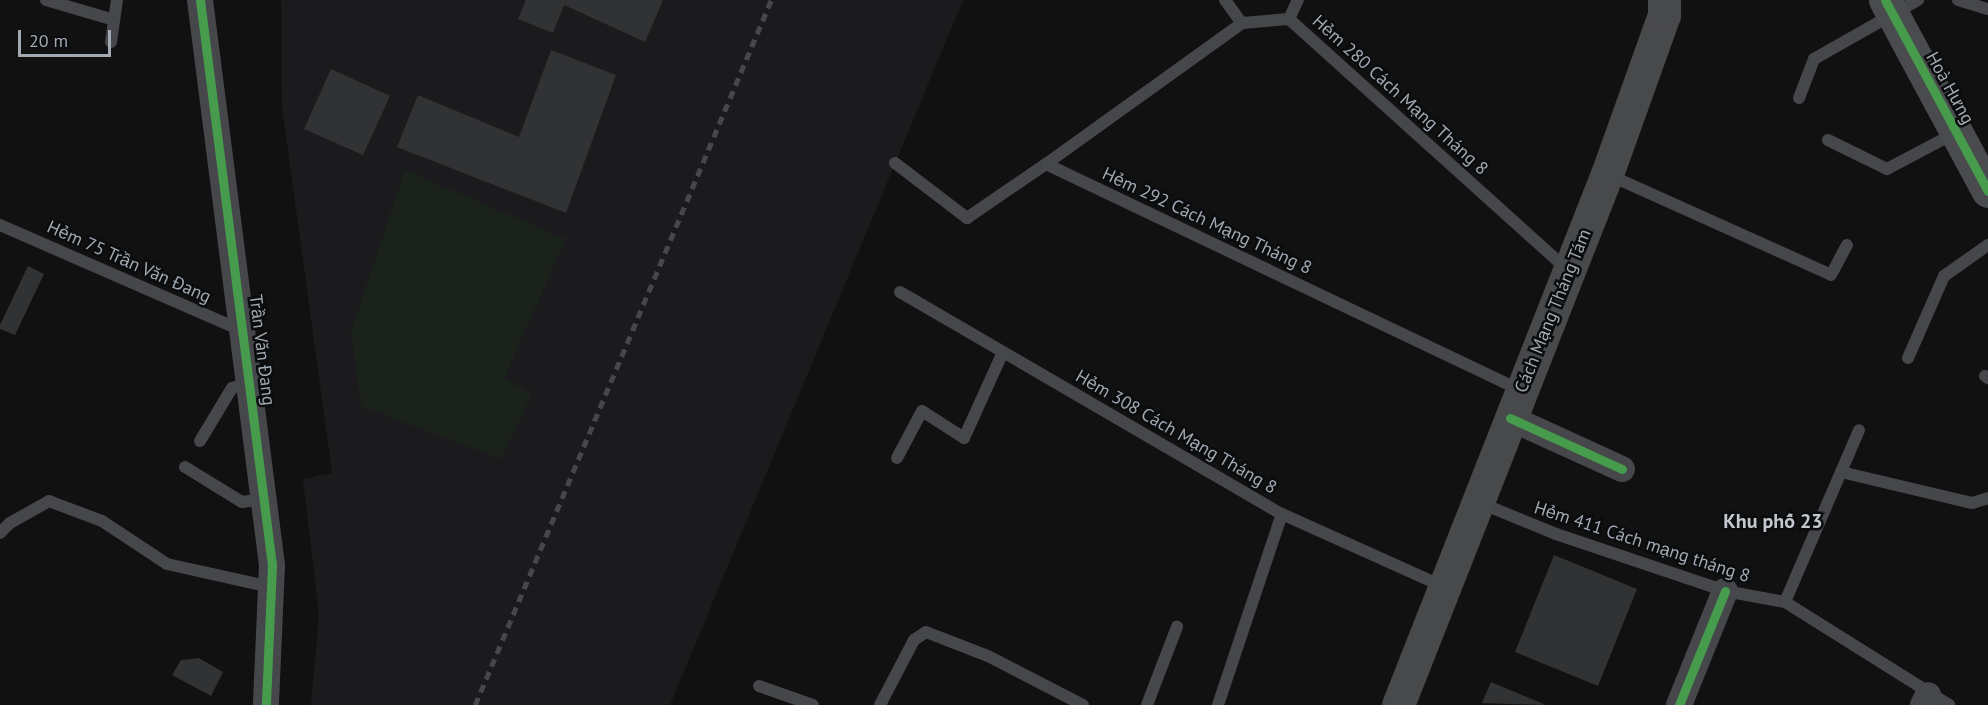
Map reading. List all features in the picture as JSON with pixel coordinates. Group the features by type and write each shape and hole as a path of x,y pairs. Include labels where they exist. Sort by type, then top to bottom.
{"main road":[{"name":"Cách Mạng Tháng Tám","path":"1398,705 1607,174 1670,5"}],"street":[{"name":"Trần Văn Ðang","path":"200,0 264,499 271,587 266,705"},
{"name":"Hoà Hưng","path":"1898,4 1956,132 1988,191"},
{"path":"1516,404 1622,469"},
{"path":"1679,705 1725,591"}],"lane":[{"path":"46,0 114,20"},
{"path":"111,42 117,0"},
{"path":"895,163 967,218 1242,23 1225,0"},
{"path":"1289,19 1298,0"},
{"path":"1958,0 1988,9"},
{"path":"1799,98 1814,59 1898,4"},
{"name":"Hẻm 280 Cách Mạng Tháng 8","path":"1242,23 1289,19 1569,271"},
{"path":"1828,140 1887,169 1956,132"},
{"name":"Hẻm 292 Cách Mạng Tháng 8","path":"1046,164 1516,404"},
{"path":"1607,174 1831,275 1847,245"},
{"name":"Hẻm 75 Trần Văn Ðang","path":"0,225 243,331"},
{"path":"1908,358 1944,276 1988,245"},
{"name":"Hẻm 308 Cách Mạng Tháng 8","path":"900,292 1282,514 1443,587"},
{"path":"897,458 922,411 964,438 1004,352"},
{"path":"200,441 232,388 249,383"},
{"path":"1785,602 1859,430"},
{"path":"185,466 242,502 264,499"},
{"path":"1841,472 1972,503 1988,498"},
{"path":"0,533 10,523 49,501 102,521 167,564 271,587"},
{"name":"Hẻm 411 Cách mạng tháng 8","path":"1477,502 1556,534 1725,591 1785,602 1933,702"},
{"path":"1218,705 1282,514"},
{"path":"1147,705 1178,627"},
{"path":"880,705 914,640 926,632 988,656 1083,705"},
{"path":"759,686 813,705"}],"shaded area":[{"path":"281,0 963,0 670,705 311,705 319,615 303,479 332,473 282,107"},
{"path":"405,170 566,239 504,378 532,394 501,459 361,406 351,331"}],"building":[{"path":"526,0 663,0 645,42 564,5 553,33 518,19"},
{"path":"551,50 616,75 566,213 397,147 418,95 519,137"},
{"path":"331,69 390,96 363,155 304,129"},
{"path":"28,266 44,274 15,335 0,329 0,325"},
{"path":"1554,555 1637,589 1598,686 1515,652"},
{"path":"199,658 223,672 211,696 172,675 181,660"},
{"path":"1491,682 1546,705 1482,703"}],"railway":[{"path":"475,705 771,0"}],"cycle path":[{"path":"200,0 272,565 266,705"},
{"path":"1885,0 1988,191"},
{"path":"1510,418 1622,469"},
{"path":"1679,705 1725,591"}],"district":[{"name":"Khu phố 23","path":"1773,521"}]}
